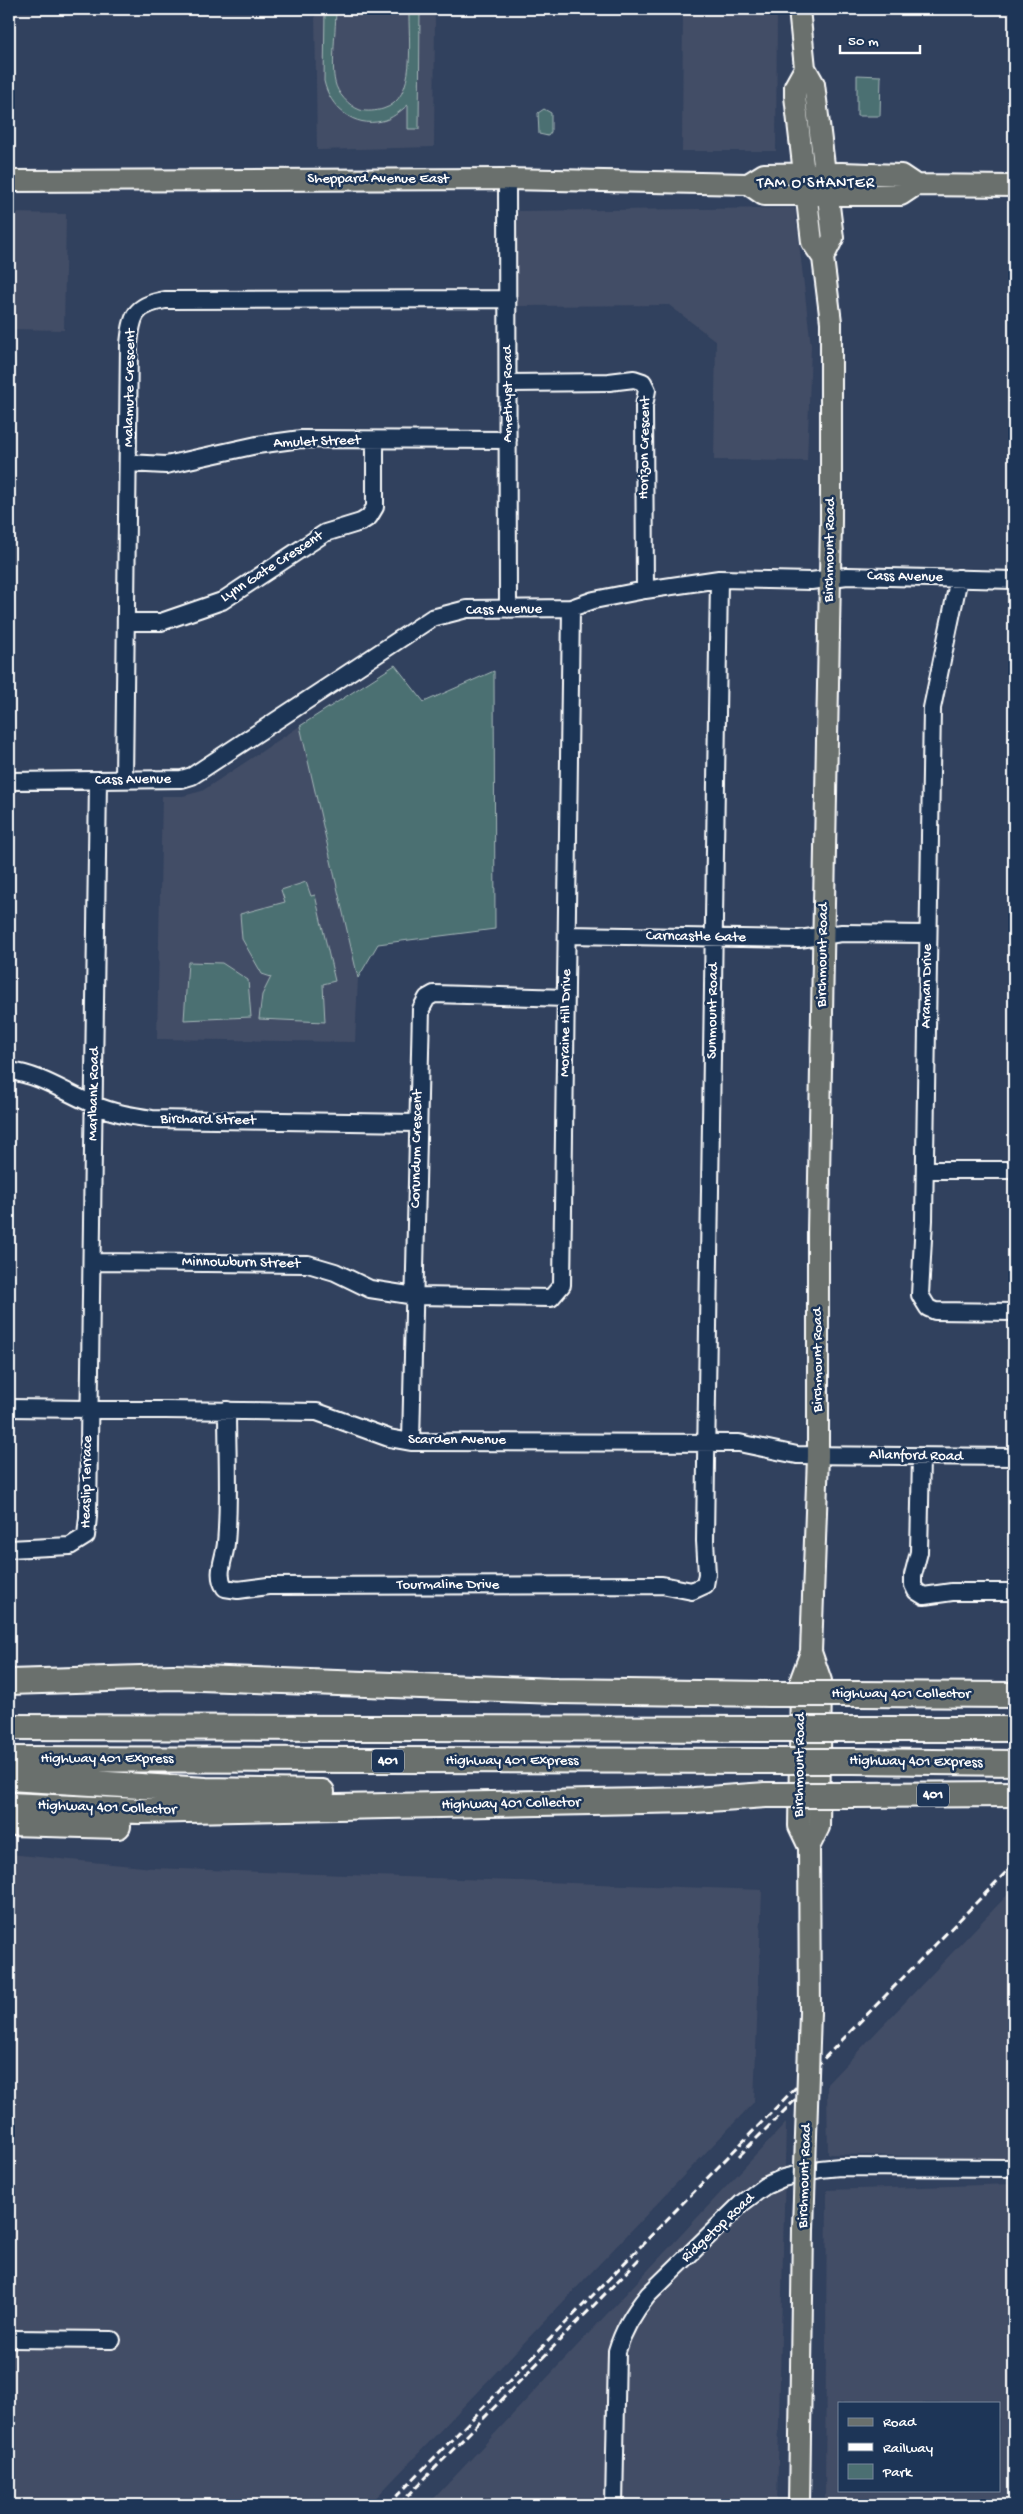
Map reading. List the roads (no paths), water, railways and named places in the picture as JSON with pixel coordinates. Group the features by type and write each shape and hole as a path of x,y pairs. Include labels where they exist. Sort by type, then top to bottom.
{"highway":[{"name":"Highway 401 Collector","path":"9,1682 173,1677 547,1691 1014,1695"},
{"name":"401","path":"9,1727 1014,1729"},
{"name":"Highway 401 Express","path":"9,1759 1014,1763"},
{"path":"9,1778 206,1790 694,1800"},
{"name":"Highway 401 Collector","path":"9,1804 139,1811 694,1800 766,1795 1014,1794"},
{"path":"9,1823 134,1826 309,1824 694,1800"}],"main road":[{"name":"Birchmount Road","path":"799,9 805,68 814,84 833,238 823,258"},
{"name":"Birchmount Road","path":"798,2505 803,2229 810,2012 809,1847 799,1826 799,1797 801,1679 811,1652 818,1456 818,1232 824,936 831,322 823,258 812,242 803,174 795,86 805,68"},
{"name":"Sheppard Avenue East","path":"9,181 507,179 748,184 764,174 824,173 901,175 916,185 1014,186"},
{"name":"Sheppard Avenue East","path":"748,184 764,195 901,195 916,185"}],"street":[{"name":"Amethyst Road","path":"507,179 509,383 508,609"},
{"name":"Malamute Crescent","path":"124,780 129,344 132,320 140,308 152,302 508,298"},
{"name":"Horizon Crescent","path":"509,383 609,382 634,379 643,382 646,390 644,406 645,590"},
{"name":"Amulet Street","path":"128,463 166,464 257,445 301,439 508,440"},
{"name":"Lynn Gate Crescent","path":"126,622 161,622 222,601 325,533 361,522 370,517 375,507 375,440"},
{"name":"Cass Avenue","path":"9,781 182,779 192,776 432,618 467,609 572,608 594,600 719,579 811,581 829,577 1014,580"},
{"name":"Araman Drive","path":"959,578 932,708 927,934 925,1170 920,1295 923,1303 936,1311 1014,1312"},
{"name":"Sunmount Road","path":"706,1442 719,579"},
{"name":"Moraine Hill Drive","path":"415,1296 551,1298 562,1285 572,608"},
{"name":"Marlbank Road","path":"89,1407 98,781"},
{"name":"Carncastle Gate","path":"568,934 799,939 845,933 927,934"},
{"name":"Corundum Crescent","path":"411,1442 421,1009 427,998 434,994 566,998"},
{"name":"Birchard Street","path":"9,1071 30,1074 94,1105 119,1114 152,1119 417,1123"},
{"path":"925,1170 1014,1170"},
{"name":"Minnowburn Street","path":"92,1262 308,1264 335,1272 370,1289 415,1296"},
{"name":"Scarden Avenue","path":"9,1408 89,1407 317,1412 389,1438 411,1442 739,1443 778,1453 818,1456"},
{"name":"Heaslip Terrace","path":"9,1549 70,1546 86,1536 89,1407"},
{"name":"Tourmaline Drive","path":"227,1410 226,1542 221,1576 226,1588 238,1590 268,1586 662,1585 692,1591 698,1590 705,1585 707,1579 705,1541 706,1442"},
{"name":"Allanford Road","path":"818,1456 1014,1457"},
{"path":"921,1457 919,1552 913,1575 913,1585 916,1591 924,1596 952,1592 1014,1592"},
{"name":"Ridgetop Road","path":"614,2505 617,2351 623,2334 634,2314 648,2295 742,2203 765,2186 783,2178 820,2169 883,2166 1014,2168"},
{"path":"9,2339 112,2340"}],"railway":[{"path":"388,2505 1014,1864"},
{"path":"739,2156 817,2078"},
{"path":"399,2505 642,2256"}],"district":[{"name":"TAM O'SHANTER","path":"816,184"}]}
